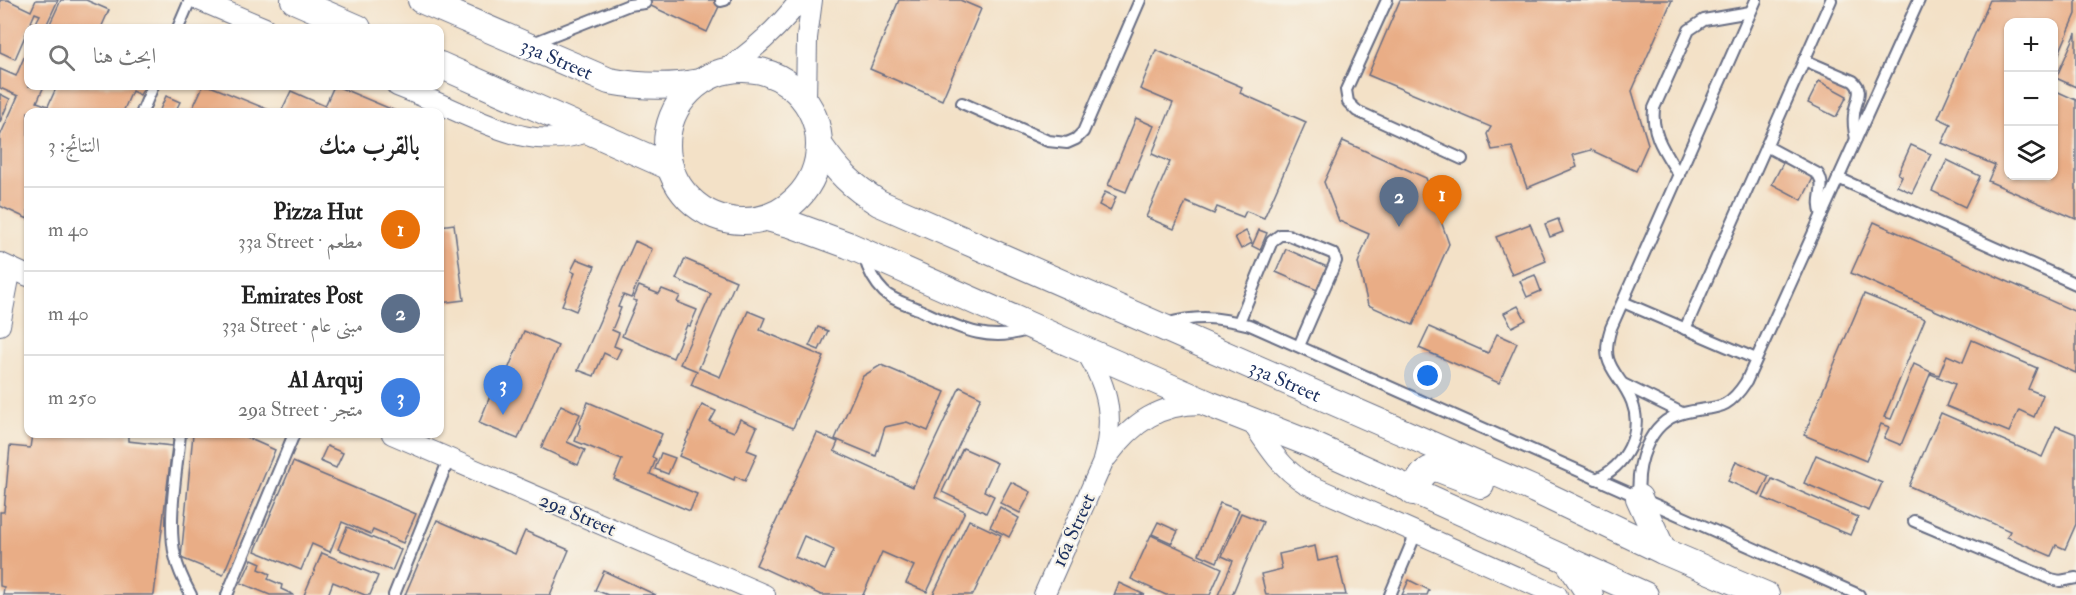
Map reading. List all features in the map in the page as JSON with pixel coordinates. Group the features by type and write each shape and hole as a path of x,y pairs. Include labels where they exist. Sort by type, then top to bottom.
{"street":[{"path":"199,0 256,24"},
{"path":"294,0 349,24"},
{"name":"33a Street","path":"421,0 458,9 527,46 609,81 639,87 660,87 712,77"},
{"path":"712,77 736,69 763,72 787,82 806,101 819,130 819,162 806,191 782,212 767,218 740,222 707,213 682,191 670,167 666,143 671,120 683,98 712,77 747,56 768,37 800,0"},
{"path":"806,101 807,38 812,0"},
{"path":"444,66 670,167"},
{"path":"406,90 505,132 528,138 572,138 590,131"},
{"name":"33a Street","path":"820,146 836,169 855,188 879,203 1535,490 1663,551 1766,595"},
{"path":"767,218 819,234 864,252 1209,404 1308,443 1645,595"},
{"path":"0,325 13,269"},
{"name":"16a Street","path":"1044,595 1102,464 1108,444 1110,425 1104,386 1085,350"},
{"name":"16a Street","path":"1102,464 1125,434 1139,422 1155,413 1172,406 1191,403 1209,404"},
{"path":"1251,421 1278,461 1294,477 1317,490 1557,595"},
{"name":"29a Street","path":"401,438 740,590 765,595"},
{"path":"1413,492 1424,472 1429,468 1436,468 1509,495 1527,495 1535,490"},
{"path":"1639,498 1663,551"},
{"path":"1568,561 1590,595"}],"lane":[{"path":"180,24 190,0"},
{"path":"962,103 1057,144 1076,139 1083,132 1140,0"},
{"path":"1387,0 1346,90 1348,102 1357,111 1462,159"},
{"path":"1596,478 1605,475 1621,463 1631,444 1635,413 1628,392 1610,366 1607,348 1611,328 1756,0"},
{"path":"1685,329 1831,0"},
{"path":"1639,498 1638,471 1648,444 1666,422 1682,413 1707,411 1720,407 1731,400 1746,382 1919,0"},
{"path":"527,46 629,5 645,3"},
{"path":"1679,175 1656,136 1653,117 1654,108 1676,57 1685,37 1695,25 1704,20 1750,12"},
{"path":"1804,60 1853,81 1857,85 1859,95 1853,120 1856,139"},
{"path":"144,108 151,90"},
{"path":"1766,146 1818,174 1822,183 1818,200 1822,215"},
{"path":"1838,178 2076,284"},
{"path":"1239,322 1272,241 1280,235 1288,235 1334,255 1336,261 1299,346"},
{"path":"1623,302 1756,359"},
{"path":"1157,326 1190,317 1214,318 1250,325 1859,595"},
{"path":"1620,382 1682,413"},
{"path":"180,438 172,528 174,555 181,577 191,595"},
{"path":"227,595 292,438"},
{"path":"394,595 449,459"},
{"path":"1914,521 2052,579 2060,581 2076,578"},
{"path":"1390,595 1416,533"}],"building":[{"path":"0,0 8,0 31,11 36,0 58,0 47,24 35,24 40,15 35,13 30,24 24,24 24,38 15,59 0,52"},
{"path":"61,0 86,0 109,10 103,24 50,24"},
{"path":"638,0 722,0 707,32"},
{"path":"899,0 960,0 981,9 942,100 870,69"},
{"path":"1400,0 1672,0 1632,91 1648,144 1636,171 1591,150 1573,155 1577,167 1527,188 1512,147 1492,150 1487,134 1491,127 1368,75"},
{"path":"1990,0 2076,0 2076,14 2058,56 2058,18 2004,18 2004,180 2058,180 2058,92 2076,100 2076,219 1988,181 1995,165 1942,143 1951,124 1938,118"},
{"path":"2076,33 2076,87 2058,79 2058,74"},
{"path":"1156,50 1242,87 1240,93 1306,122 1264,218 1246,211 1243,217 1217,207 1214,214 1186,202 1174,229 1146,217 1170,162 1152,154 1173,103 1140,89"},
{"path":"24,57 24,90 42,90 37,102 48,106 55,90 143,90 140,95 132,91 125,108 24,108 24,217 0,206 0,136 18,96 0,88 0,69 16,76"},
{"path":"1819,81 1847,96 1836,117 1808,103"},
{"path":"201,90 220,90 264,108 193,108"},
{"path":"332,90 346,90 388,108 283,108 291,91 325,106"},
{"path":"0,94 10,99 0,122"},
{"path":"166,96 180,102 177,108 161,108"},
{"path":"1136,118 1154,126 1126,192 1108,185"},
{"path":"1343,141 1426,178 1449,244 1413,325 1368,305 1358,263 1369,234 1339,221 1324,182"},
{"path":"1911,145 1931,154 1912,193 1897,186 1902,176 1898,174"},
{"path":"1947,160 1980,176 1965,207 1932,191"},
{"path":"1784,161 1814,176 1802,200 1772,184"},
{"path":"1105,192 1116,197 1110,211 1099,205"},
{"path":"1558,219 1563,232 1550,237 1545,224"},
{"path":"1874,222 2076,312 2076,373 1851,273"},
{"path":"454,224 464,300 444,302 444,225"},
{"path":"1530,224 1546,261 1512,275 1496,237"},
{"path":"1259,230 1267,233 1260,250 1252,246"},
{"path":"1246,231 1252,243 1241,249 1235,237"},
{"path":"635,241 652,249 631,298 623,295 618,307 621,308 612,330 619,333 614,346 621,349 616,359 604,353 594,376 578,370"},
{"path":"1286,249 1327,267 1317,290 1276,272"},
{"path":"577,259 595,266 576,311 562,305 575,273 571,271"},
{"path":"685,259 736,281 699,368 720,377 748,311 765,318 760,330 824,357 793,428 691,385 697,371 680,364 711,294 676,279"},
{"path":"1535,275 1541,291 1527,297 1520,281"},
{"path":"639,286 659,294 662,289 680,296 677,302 697,310 690,326 687,325 673,358 622,336 637,301 633,300"},
{"path":"1864,294 1925,319 1884,417 1891,419 1914,364 1931,372 1901,445 1884,438 1889,427 1881,424 1866,461 1804,435"},
{"path":"1518,306 1526,320 1512,327 1504,313"},
{"path":"818,327 828,331 819,350 809,346"},
{"path":"1429,327 1488,353 1497,334 1517,343 1499,383 1419,348"},
{"path":"524,331 558,346 518,439 479,423 491,394 497,396"},
{"path":"1972,340 2037,368 2028,389 2043,395 2034,417 2019,410 2009,432 1946,406 1955,384 1931,374 1931,372 1939,375 1947,355 1963,362"},
{"path":"881,365 945,392 928,431 907,422 885,427 876,456 835,439 863,376"},
{"path":"960,387 981,397 935,497 965,511 927,592 906,583 914,566 882,552 863,595 821,595 756,565 817,433 838,442 834,451 913,487","holes":["804,536 834,550 825,570 795,557"]},
{"path":"588,402 662,434 652,457 656,459 650,474 697,494 690,511 614,479 622,460 575,441"},
{"path":"561,405 580,414 567,442 585,450 578,465 541,448"},
{"path":"702,405 716,411 710,422 734,432 740,419 757,427 747,450 757,454 745,481 735,476 734,480 679,456"},
{"path":"1941,413 2042,457 2056,426 2076,434 2076,524 2065,549 2056,545 2051,556 2007,537 2010,531 1909,486"},
{"path":"31,438 128,438 128,441 172,446 154,595 3,595 4,587 0,586 0,512 4,512 10,446 30,448"},
{"path":"193,438 248,438 275,450 223,575 181,558"},
{"path":"327,446 343,453 336,468 320,461"},
{"path":"963,448 997,463 984,491 994,496 986,513 942,492"},
{"path":"661,453 675,458 668,474 655,469"},
{"path":"1816,455 1882,483 1869,511 1804,483"},
{"path":"1736,461 1769,476 1760,495 1728,481"},
{"path":"293,462 416,514 403,543 373,530 371,534 342,522 330,552 312,544 301,570 255,551"},
{"path":"1772,479 1858,517 1850,535 1763,498"},
{"path":"1011,482 1031,492 1020,513 1000,503"},
{"path":"1220,503 1239,510 1217,562 1199,554"},
{"path":"1000,507 1019,518 1009,537 990,527"},
{"path":"1241,513 1263,522 1232,595 1218,595 1233,561 1222,556"},
{"path":"437,520 515,554 525,531 569,550 550,595 405,595"},
{"path":"969,520 1001,535 973,595 933,595"},
{"path":"1158,522 1178,531 1172,543 1152,534"},
{"path":"347,527 401,550 392,571 338,549"},
{"path":"1151,535 1222,568 1210,595 1166,595 1131,579"},
{"path":"1315,546 1318,561 1337,557 1346,595 1266,595 1261,574 1282,569 1279,554"},
{"path":"322,553 378,576 370,595 333,582 328,595 304,595"},
{"path":"252,559 261,563 259,569 270,574 268,579 282,585 281,589 294,595 270,595 241,583"},
{"path":"604,571 656,595 608,595 595,590"},
{"path":"1409,580 1429,590 1427,595 1402,595"},
{"path":"1119,583 1145,595 1114,595"}],"place":[{"name":"Pizza Hut","path":"1442,225"},
{"name":"Emirates Post","path":"1399,227"},
{"name":"Al Arquj","path":"503,415"}]}
